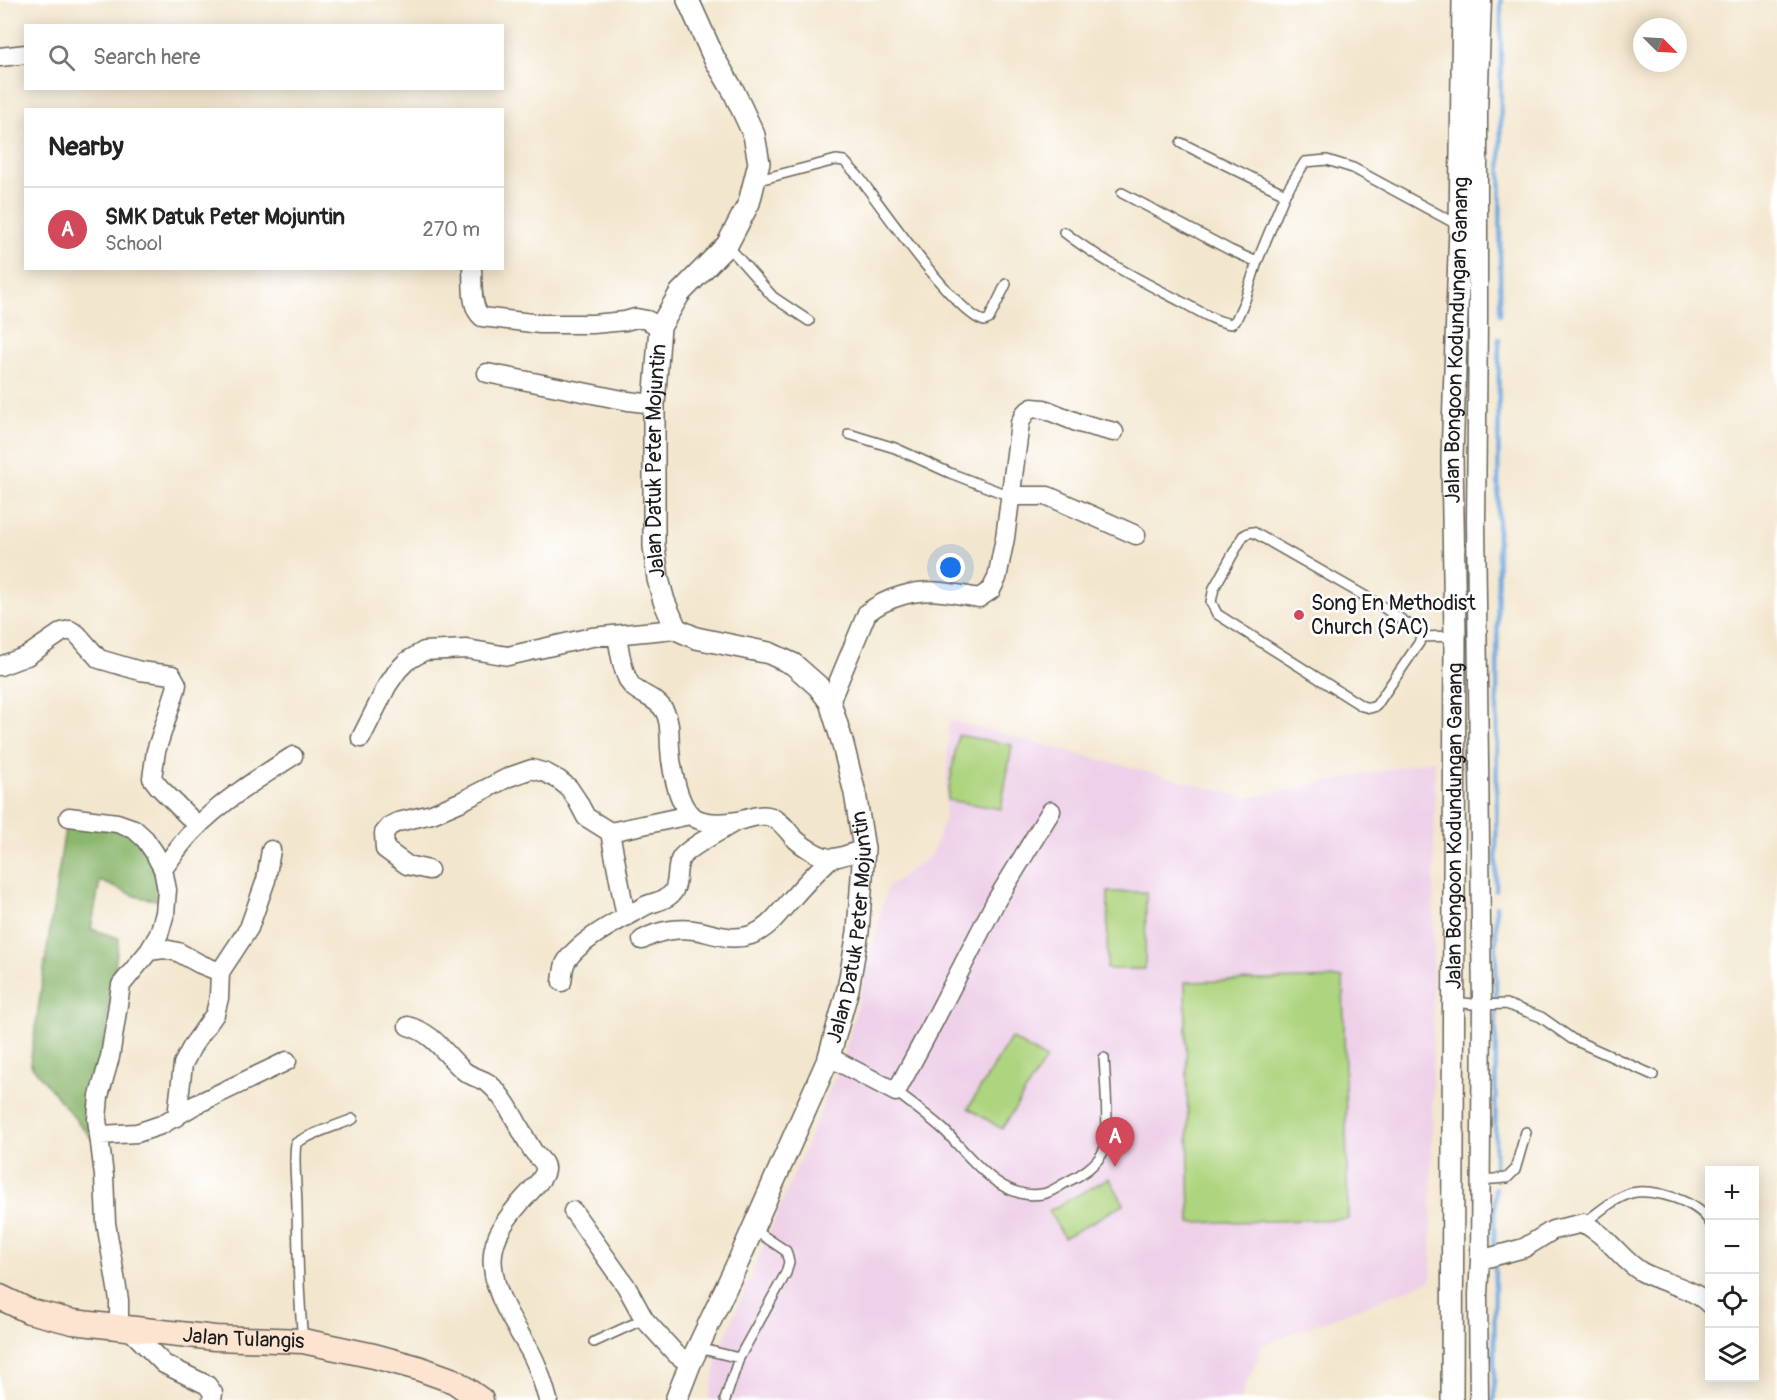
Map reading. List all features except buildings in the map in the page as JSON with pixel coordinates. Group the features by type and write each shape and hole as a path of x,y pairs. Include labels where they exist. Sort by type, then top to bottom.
{"main road":[{"name":"Jalan Tulangis","path":"0,1297 29,1311 74,1322 215,1338 303,1341 374,1356 454,1381 481,1400"}],"street":[{"name":"Jalan Datuk Peter Mojuntin","path":"676,1400 829,1057 848,989 858,933 864,849 855,793 830,702 804,674 769,653 668,630 654,546 642,402 648,321 680,293 727,245 749,203 759,163 754,135 734,92 714,58 688,0"},
{"name":"Jalan Bongoon Kodundungan Ganang","path":"1452,1400 1455,636 1464,456 1460,226 1463,0"},
{"path":"1479,1400 1478,1294 1482,1005 1477,670 1464,456 1478,321 1478,113 1482,0"},
{"path":"0,57 24,54"},
{"path":"472,270 475,308 478,315 482,317 540,324 648,321"},
{"path":"487,374 642,402"},
{"path":"830,702 867,613 875,607 899,596 926,592 943,592 979,598 991,590 997,578 1005,538 1020,423 1025,413 1032,408 1044,409 1079,423 1114,432"},
{"path":"1010,496 1048,496 1136,535"},
{"path":"0,666 27,656 62,632 70,630 77,634 99,659 140,672 171,675 177,684 156,751 152,778 198,826"},
{"path":"361,738 387,686 398,670 407,661 424,651 467,649 508,656 592,638 668,630"},
{"path":"617,635 622,663 631,686 656,701 665,711 669,726 673,774 690,815 706,822 737,821 763,815 772,817 783,824 804,847 831,858"},
{"path":"163,870 191,833 211,814 293,756"},
{"path":"429,870 407,865 385,849 384,833 390,826 432,814 508,777 532,769 559,780 573,794 586,818 610,832 690,815"},
{"path":"829,1057 896,1092 996,901 1051,811"},
{"path":"69,817 117,823 134,829 145,839 163,870 166,890 165,913 159,934 149,951 121,985 110,1057 99,1096 97,1119 105,1176 106,1223 124,1328 164,1364 207,1385 213,1393 212,1400"},
{"path":"562,982 566,962 579,949 601,931 669,896 674,889 679,864 685,853 737,821"},
{"path":"610,832 626,917"},
{"path":"642,940 662,932 678,930 698,931 725,938 749,936 771,923 811,877 831,858 864,849"},
{"path":"177,1116 183,1064 215,1014 218,1006 220,972 249,928 266,880 272,850"},
{"path":"149,951 178,952 220,972"},
{"path":"408,1026 426,1033 440,1044 465,1072 488,1083 503,1100 534,1153 544,1165 545,1171 538,1183 511,1213 501,1229 493,1251 493,1267 504,1308 533,1358 548,1400"},
{"path":"100,1136 137,1133 160,1125 195,1105 287,1061"},
{"path":"573,1211 626,1286 644,1319 676,1354 694,1356"},
{"path":"1480,1260 1524,1248 1553,1230 1584,1223 1604,1237 1625,1260 1642,1272 1705,1300"},
{"path":"1453,1297 1478,1294"}],"lane":[{"path":"1181,143 1285,194"},
{"path":"755,181 836,160 844,161 951,295 972,315 984,321 989,319 1006,284"},
{"path":"1064,232 1127,273 1223,323 1231,324 1236,320 1245,300 1257,262 1285,194 1305,162 1327,160 1353,168 1460,226"},
{"path":"1122,193 1257,262"},
{"path":"727,245 773,297 809,321"},
{"path":"849,434 895,448 950,473 1010,496"},
{"path":"1253,532 1377,603 1408,623 1418,631 1420,637 1416,649 1376,706 1370,708 1362,706 1217,614 1211,602 1212,596 1214,588 1243,536 1253,532"},
{"path":"1420,637 1455,636"},
{"path":"1454,1002 1482,1005 1506,1004 1541,1017 1572,1039 1653,1075"},
{"path":"896,1092 927,1114 982,1170 1001,1185 1014,1192 1043,1194 1077,1177 1096,1161 1104,1149 1107,1134 1104,1058"},
{"path":"303,1341 294,1160 296,1143 310,1135 353,1119"},
{"path":"1480,1180 1507,1178 1515,1170 1526,1132"},
{"path":"1584,1223 1612,1202 1633,1192 1661,1194 1688,1203 1708,1220"},
{"path":"725,1400 739,1358 786,1273 789,1262 786,1251 752,1228"},
{"path":"594,1342 644,1319"},
{"path":"694,1356 739,1358"}],"shaded area":[{"path":"949,720 1248,798 1435,760 1431,1280 1263,1345 1240,1400 709,1400 719,1352 845,1053 887,888 932,854 945,817"}],"green space":[{"path":"958,735 1012,745 1001,809 947,800"},
{"path":"66,821 133,831 148,851 163,901 138,897 100,881 91,929 119,938 91,1138 30,1064"},
{"path":"1108,892 1146,892 1145,969 1107,969"},
{"path":"1343,978 1348,1219 1190,1223 1185,982"},
{"path":"1011,1038 1046,1059 1002,1129 968,1108"},
{"path":"1109,1178 1124,1204 1064,1238 1049,1211"}],"waterway":[{"path":"1500,314 1501,0"},
{"path":"1496,891 1499,339"},
{"path":"1496,906 1496,997"},
{"path":"1495,1172 1496,1013"},
{"path":"1494,1250 1495,1188"},
{"path":"1494,1400 1495,1266"}],"place":[{"name":"Song En Methodist Church (SAC)","path":"1299,615"},
{"name":"SMK Datuk Peter Mojuntin","path":"1115,1167"}]}
